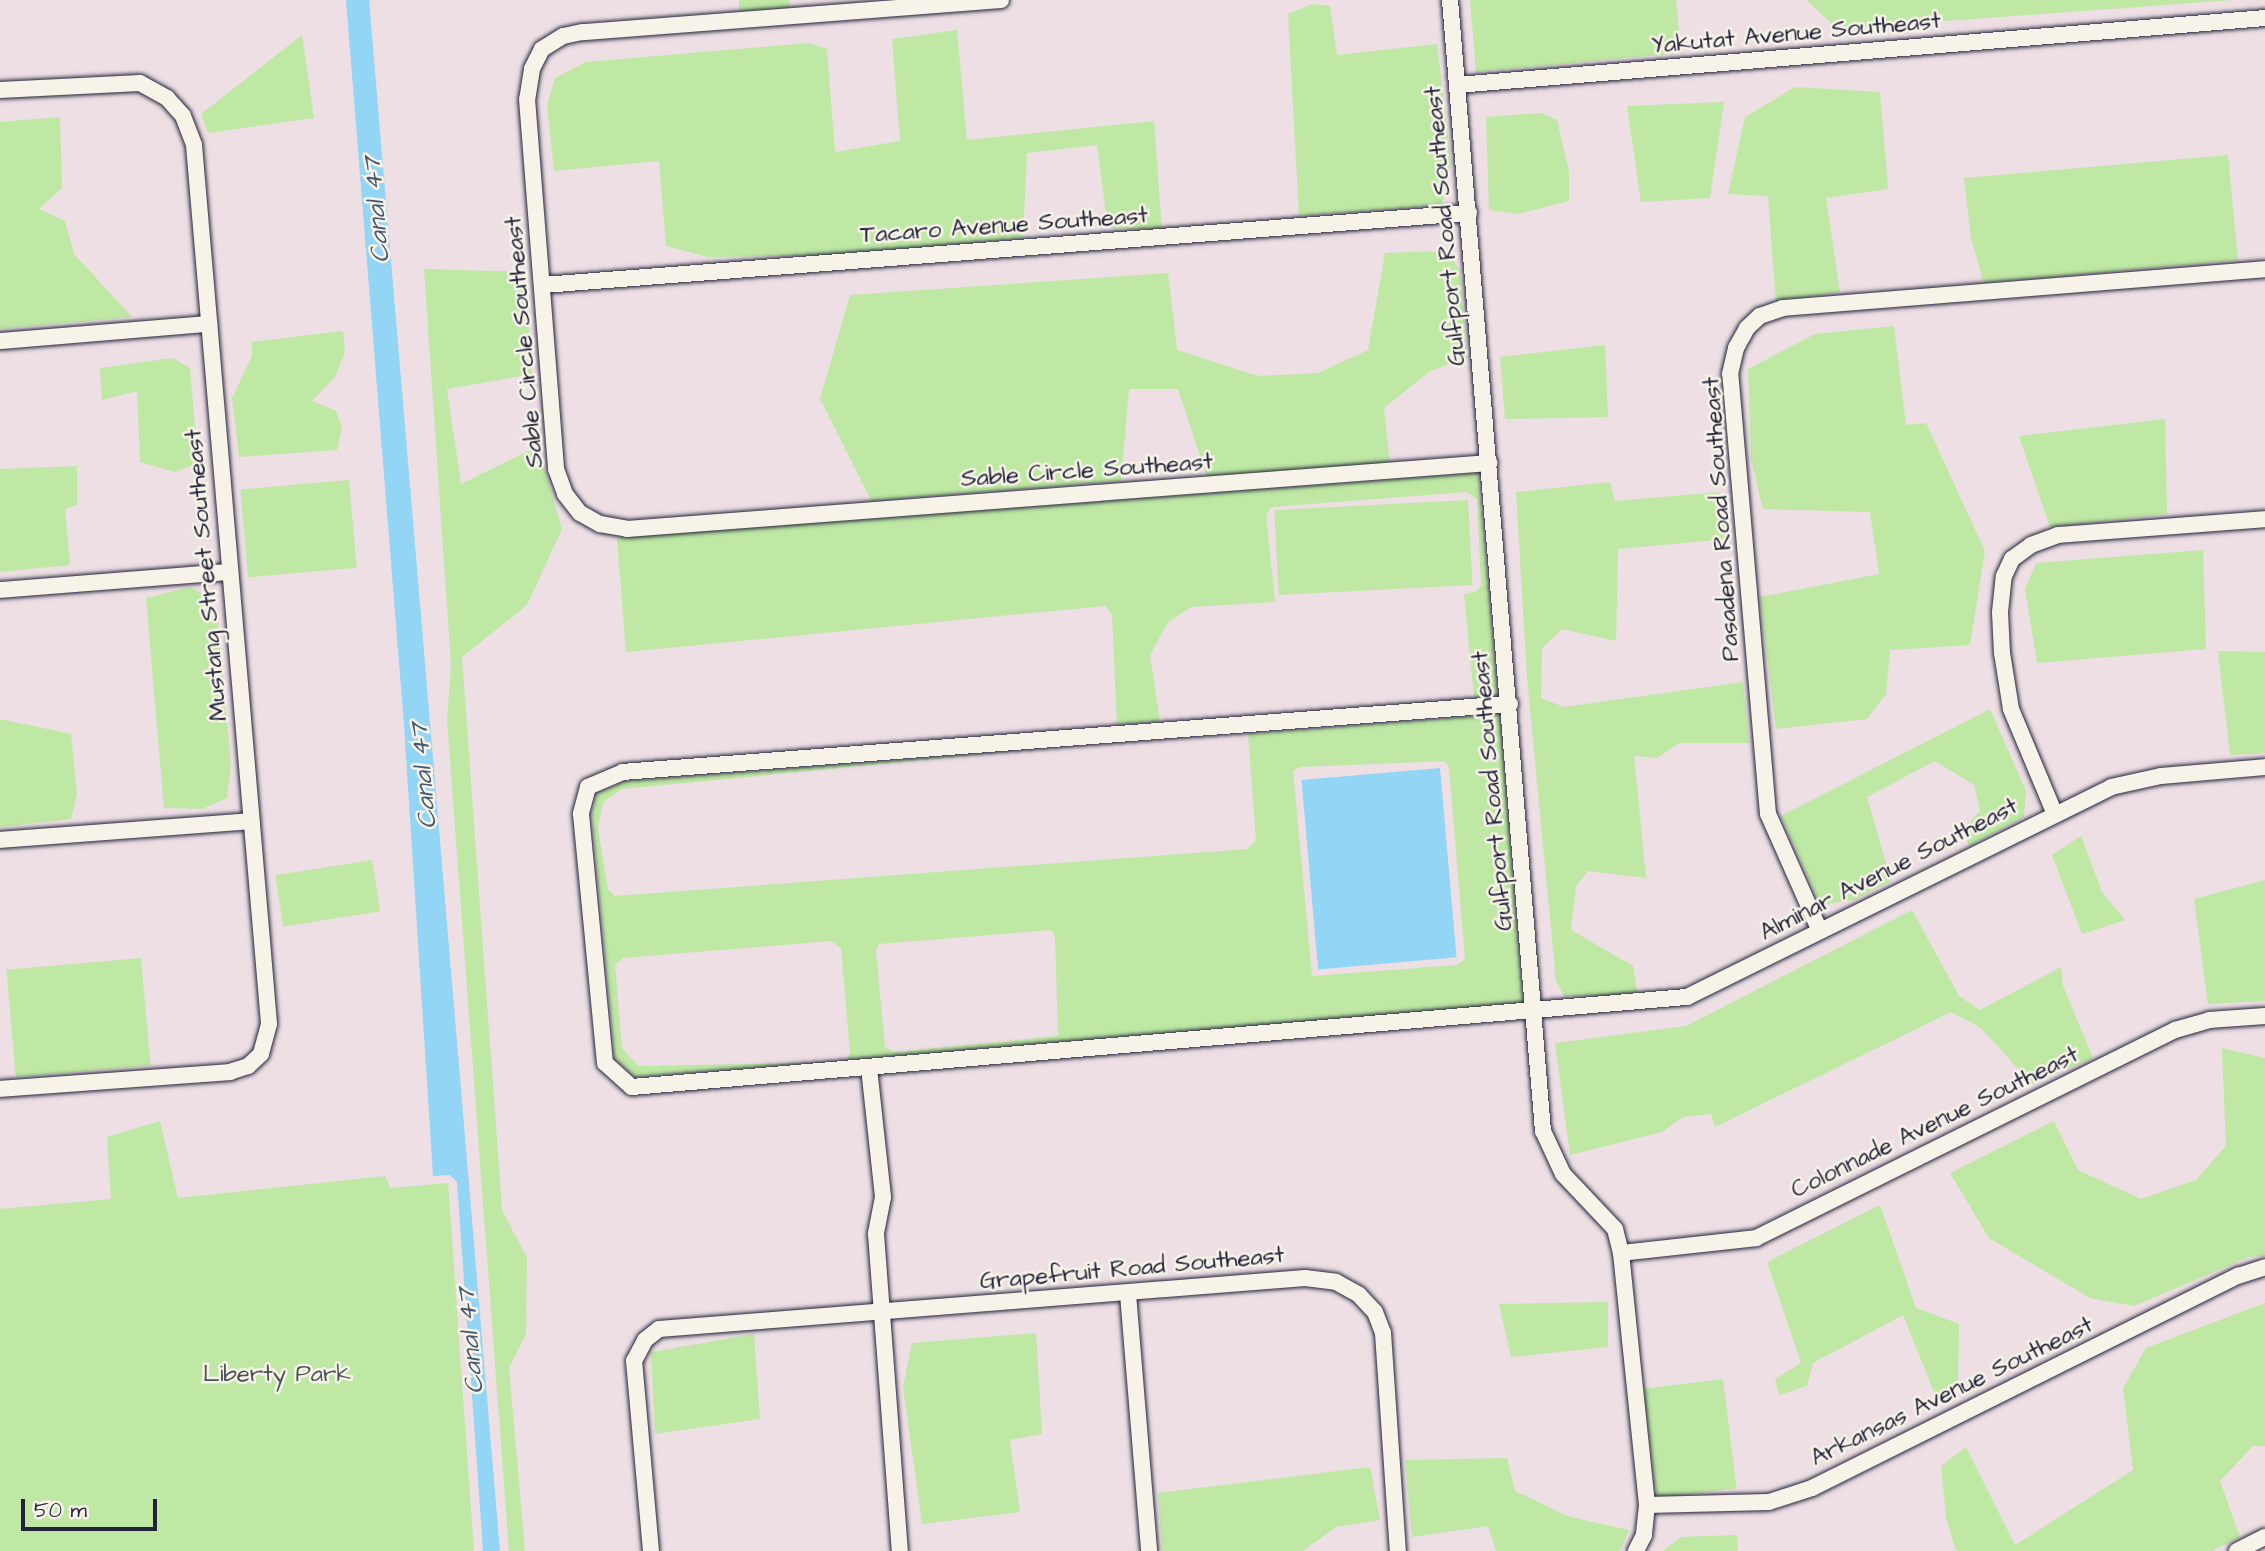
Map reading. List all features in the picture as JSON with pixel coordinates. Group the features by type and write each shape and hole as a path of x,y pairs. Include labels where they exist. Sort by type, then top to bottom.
{"street":[{"name":"Sable Circle Southeast","path":"1000,0 582,32 542,49 532,69 527,99 556,469 565,494 580,513 600,524 626,529 1489,463"},
{"name":"Gulfport Road Southeast","path":"1450,0 1544,1131 1550,1155 1563,1174 1603,1213 1615,1229 1621,1253 1647,1505 1644,1535 1636,1551"},
{"name":"Yakutat Avenue Southeast","path":"1457,86 2265,18"},
{"name":"Mustang Street Southeast","path":"0,90 112,81 140,83 167,98 183,116 194,145 269,1024 261,1054 248,1066 230,1072 0,1089"},
{"name":"Tacaro Avenue Southeast","path":"543,285 1469,213"},
{"name":"Pasadena Road Southeast","path":"1819,929 1768,814 1730,374 1736,348 1747,328 1760,317 1783,308 2265,269"},
{"path":"0,341 209,324"},
{"path":"2054,812 2011,709 2005,676 2000,612 2004,576 2012,559 2031,545 2059,535 2265,519"},
{"path":"0,590 229,572"},
{"name":"Alminar Avenue Southeast","path":"1510,704 623,772 588,787 581,814 605,1063 632,1087 1687,997 2054,812 2111,788 2161,776 2265,767"},
{"path":"0,840 251,821"},
{"name":"Colonnade Avenue Southeast","path":"1621,1253 1756,1238 2175,1030 2209,1020 2265,1016"},
{"path":"869,1068 883,1197 876,1234 900,1551"},
{"name":"Arkansas Avenue Southeast","path":"1647,1505 1769,1502 1812,1488 2238,1276 2265,1267"},
{"name":"Grapefruit Road Southeast","path":"651,1551 634,1361 645,1340 659,1329 1305,1278 1336,1282 1359,1295 1375,1312 1383,1333 1398,1551"},
{"path":"1128,1294 1149,1551"},
{"path":"2237,1551 2265,1537"}],"green space":[{"path":"739,0 789,0 790,8 739,12"},
{"path":"1470,0 1676,0 1681,53 1476,72"},
{"path":"1806,0 2233,0 1838,29"},
{"path":"1312,4 1330,6 1337,55 1437,44 1451,163 1442,205 1299,216 1288,14"},
{"path":"957,30 967,140 1154,121 1162,230 1108,228 1097,145 1027,153 1023,238 842,255 708,257 666,246 659,161 554,171 547,105 555,78 586,62 809,43 827,49 835,152 900,141 892,39"},
{"path":"302,35 314,118 208,133 201,114"},
{"path":"1795,87 1880,92 1888,189 1826,198 1840,292 1776,302 1768,196 1728,194 1745,117"},
{"path":"1724,102 1710,198 1641,202 1627,106"},
{"path":"1541,113 1557,120 1569,172 1569,201 1518,214 1489,210 1486,117"},
{"path":"60,117 62,188 39,209 65,221 74,254 132,317 0,329 0,122"},
{"path":"2228,155 2238,260 1984,283 1971,238 1964,178"},
{"path":"1447,251 1460,270 1467,358 1430,371 1384,408 1390,463 1207,477 1178,389 1129,389 1121,481 871,501 820,399 850,295 1168,273 1177,350 1258,376 1318,373 1368,350 1385,253"},
{"path":"424,269 525,272 532,374 447,389 461,484 538,446 562,529 527,605 462,657 502,1210 527,1258 526,1334 509,1368 525,1551 509,1551 447,720 451,665"},
{"path":"1894,326 1906,425 1926,423 1985,551 1970,645 1890,650 1886,694 1867,719 1776,729 1760,597 1879,574 1870,512 1763,509 1751,459 1748,369 1815,334"},
{"path":"343,331 345,352 335,377 312,401 336,411 342,428 337,450 239,457 232,398 252,356 252,342"},
{"path":"1605,345 1608,417 1505,419 1500,357"},
{"path":"173,358 190,368 198,463 175,472 140,462 137,391 102,400 100,368"},
{"path":"2165,419 2167,514 2050,527 2019,436"},
{"path":"77,466 77,505 65,509 70,565 0,572 0,469"},
{"path":"1478,473 1498,696 1474,697 1464,594 1477,591 1481,585 1477,499 1467,492 1272,507 1266,515 1275,602 1191,607 1168,622 1150,655 1160,721 1117,725 1112,614 1105,606 626,652 617,538"},
{"path":"349,480 357,568 248,577 240,489"},
{"path":"1610,482 1615,501 1720,492 1727,539 1618,549 1616,641 1562,629 1542,648 1541,698 1564,707 1743,682 1749,743 1679,743 1657,758 1634,756 1646,878 1588,871 1576,886 1571,930 1633,966 1638,996 1564,996 1556,981 1527,677 1516,492"},
{"path":"1468,500 1472,585 1279,595 1274,510"},
{"path":"2203,550 2206,649 2037,663 2025,589 2036,563"},
{"path":"190,587 208,597 217,615 231,765 227,798 202,809 164,808 146,598"},
{"path":"2218,651 2265,652 2265,753 2230,755"},
{"path":"1990,709 2026,791 2024,817 1969,846 1963,829 1980,811 1974,785 1935,761 1867,797 1891,881 1854,900 1821,905 1781,816"},
{"path":"1500,714 1523,1003 847,1060 850,1053 841,948 831,941 623,958 615,965 622,1048 638,1066 813,1063 636,1077 615,1059 592,814 597,793 626,781 1030,750 622,789 603,802 598,828 608,890 615,896 1248,849 1256,840 1248,734","holes":["1445,761 1449,767 1465,959 1457,965 1312,976 1293,771 1300,767","1051,930 1055,937 1058,1036 894,1052 885,1047 876,951 879,944"]},
{"path":"0,719 71,734 77,794 71,819 0,827"},
{"path":"2081,836 2102,892 2125,920 2082,934 2052,855"},
{"path":"372,860 380,911 283,927 275,875"},
{"path":"2265,880 2265,1001 2208,1004 2194,899"},
{"path":"1912,910 1959,996 1980,1010 2061,967 2063,986 2093,1058 2032,1084 1981,1028 1951,1012 1715,1127 1711,1114 1683,1117 1662,1132 1570,1155 1555,1043 1686,1026"},
{"path":"141,958 150,1066 16,1077 7,970"},
{"path":"2222,1048 2265,1058 2265,1256 2249,1257 2134,1306 2090,1298 1989,1238 1950,1173 2054,1121 2078,1170 2141,1199 2196,1180 2226,1146"},
{"name":"Liberty Park","path":"160,1121 178,1198 385,1176 390,1188 448,1183 474,1551 0,1551 0,1209 111,1199 107,1137"},
{"path":"1880,1205 1916,1308 1959,1324 1958,1388 1939,1404 1903,1315 1813,1363 1807,1386 1779,1395 1775,1379 1801,1363 1767,1262"},
{"path":"1608,1302 1608,1347 1511,1357 1499,1304"},
{"path":"2265,1303 2265,1446 2253,1446 2220,1481 2240,1537 2212,1551 1956,1551 1946,1517 1941,1466 1966,1447 2015,1545 2133,1470 2123,1388 2146,1348"},
{"path":"1036,1333 1042,1434 1010,1440 1020,1512 922,1524 903,1387 912,1343"},
{"path":"754,1334 760,1419 655,1434 651,1352"},
{"path":"1723,1379 1736,1488 1657,1498 1644,1389"},
{"path":"1507,1458 1515,1491 1570,1517 1629,1530 1620,1551 1496,1551 1488,1526 1412,1537 1405,1460"},
{"path":"1370,1467 1380,1520 1336,1527 1303,1551 1162,1551 1158,1493"},
{"path":"1737,1535 1738,1551 1663,1551 1681,1537"}],"water":[{"name":"Canal 47","path":"346,0 369,0 500,1551 483,1551 457,1182 450,1175 433,1176 404,725"},
{"path":"1440,768 1457,957 1318,969 1302,780"}]}
